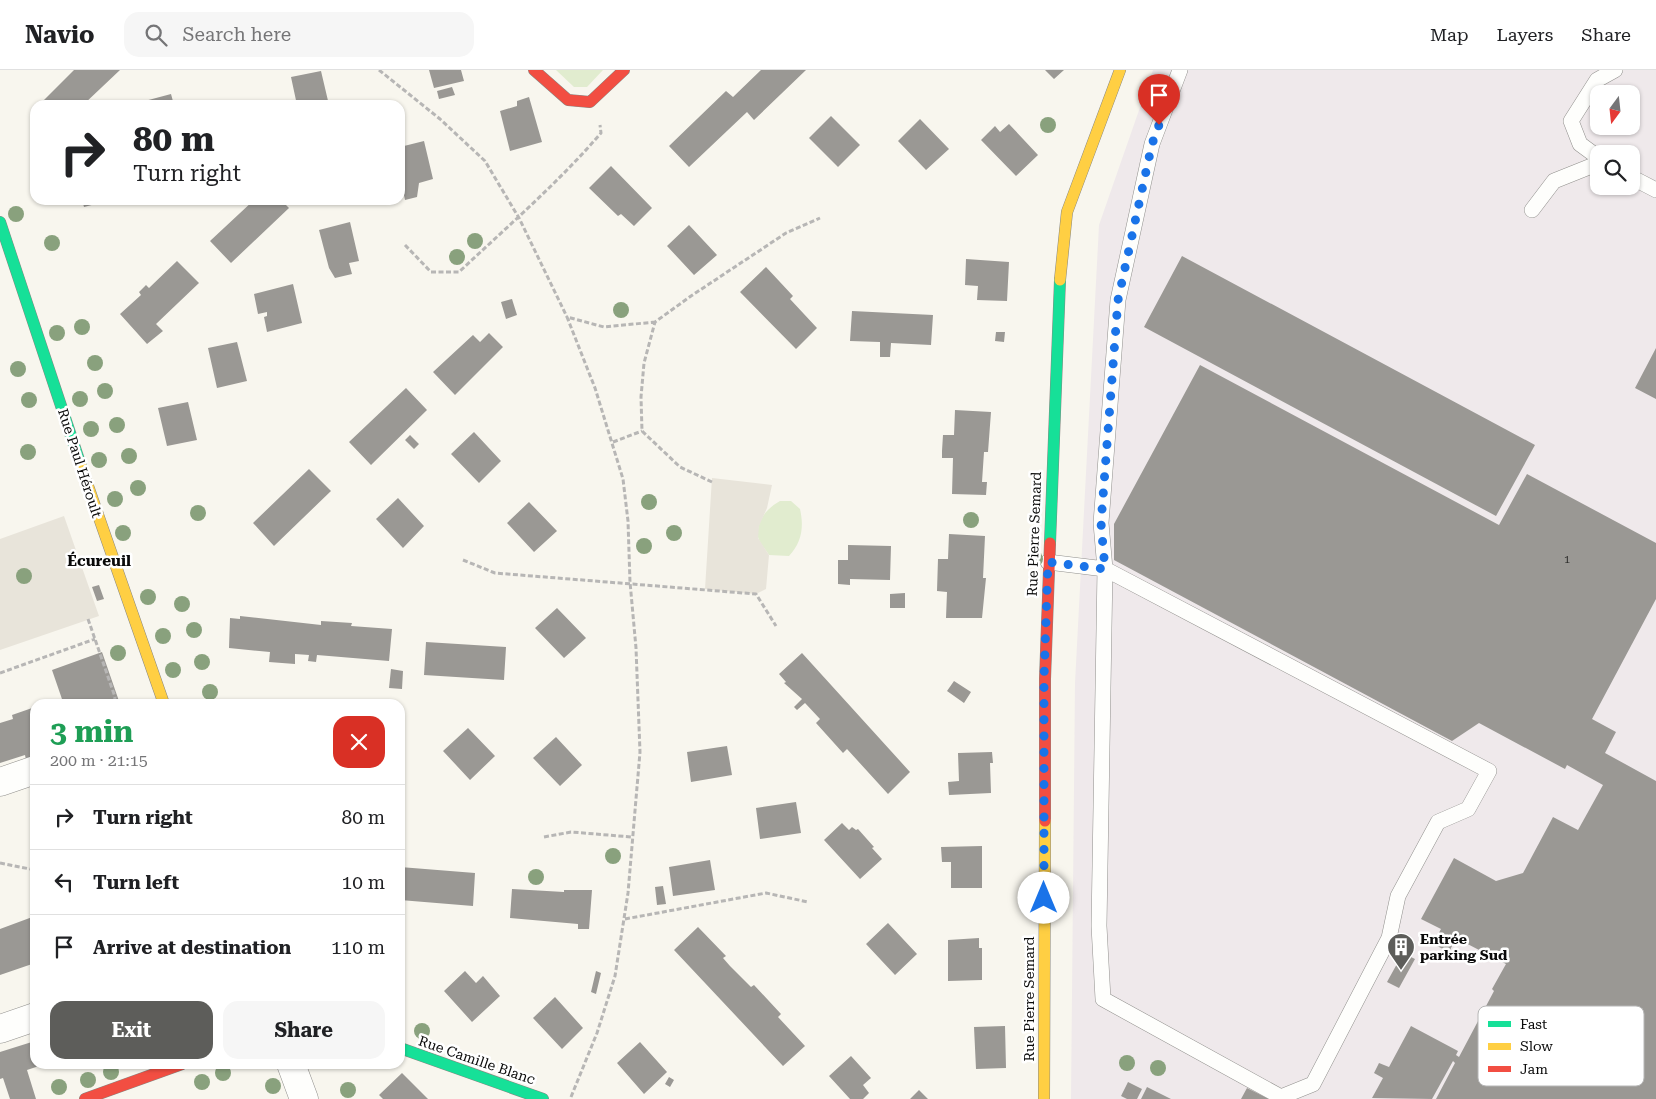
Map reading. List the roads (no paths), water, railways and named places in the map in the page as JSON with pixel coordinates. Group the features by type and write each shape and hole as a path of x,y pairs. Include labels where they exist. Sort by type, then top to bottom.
{"street":[{"path":"534,70 568,100 590,102 624,70"},
{"name":"Rue Pierre Semard","path":"1044,1099 1044,679 1058,298 1067,212 1120,70"},
{"name":"Rue Paul Héroult","path":"0,222 100,524 162,699"},
{"path":"0,782 30,772"},
{"path":"0,1029 30,1019"},
{"name":"Rue Camille Blanc","path":"405,1050 543,1099"},
{"path":"85,1099 168,1069"},
{"path":"293,1069 304,1099"}],"lane":[{"path":"1048,562 1105,569 1489,771 1468,809 1438,822 1398,896 1389,938 1312,1084 1281,1098 1103,999 1099,926 1105,569 1101,523 1118,300 1152,144 1180,70"},
{"path":"1590,151 1580,144 1571,122 1597,80 1616,70"},
{"path":"1532,210 1554,181 1590,167"},
{"path":"1640,181 1656,190"}],"place":[{"name":"Entrée parking Sud","path":"1401,971"}],"district":[{"name":"Écureuil","path":"99,561"}]}
